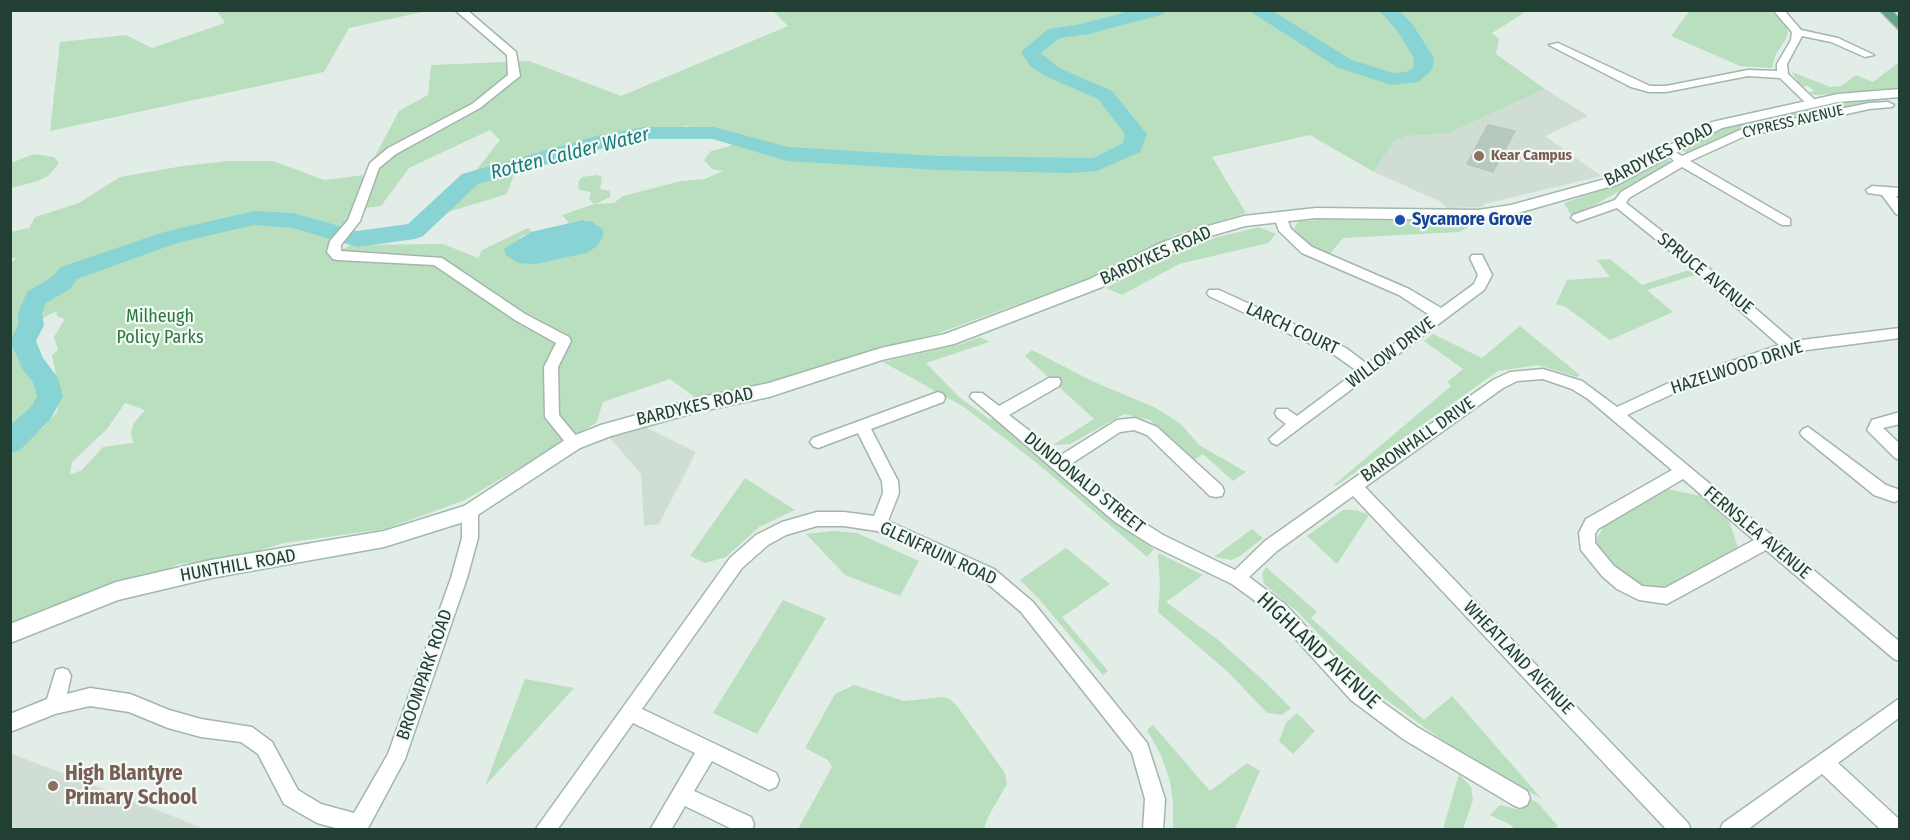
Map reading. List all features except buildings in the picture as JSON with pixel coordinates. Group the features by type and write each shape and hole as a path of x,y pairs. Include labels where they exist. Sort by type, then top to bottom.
{"main road":[{"path":"1885,10 1899,27"},
{"name":"BARDYKES ROAD","path":"470,512 574,443 639,420 747,396 881,354 948,340 1096,283 1162,249 1202,233 1244,221 1316,213 1478,215 1511,210 1614,181 1717,125 1812,103 1899,93"},
{"name":"HUNTHILL ROAD","path":"10,634 116,591 211,569 384,539 470,512"}],"street":[{"path":"460,10 512,54 514,75 476,106 392,151 374,166 354,221 335,244 334,252 338,256 437,261 520,317 564,340 551,368 552,417 574,443"},
{"path":"1778,10 1797,32 1850,41 1869,55"},
{"path":"1783,75 1782,64 1796,40 1797,32"},
{"path":"1554,45 1635,85 1649,89 1666,89 1748,73 1783,75 1812,103"},
{"name":"CYPRESS AVENUE","path":"1577,218 1619,203 1625,195 1715,143 1750,131 1869,106 1888,105"},
{"path":"1666,151 1684,161 1697,172 1786,221"},
{"path":"1872,190 1892,192 1899,211"},
{"name":"SPRUCE AVENUE","path":"1619,203 1628,213 1700,267 1790,347"},
{"path":"1280,216 1286,231 1306,250 1404,292 1441,315"},
{"name":"WILLOW DRIVE","path":"1277,439 1492,277 1477,258"},
{"name":"LARCH COURT","path":"1214,293 1244,300 1341,352 1366,371"},
{"name":"HAZELWOOD DRIVE","path":"1615,414 1676,386 1790,347 1899,333"},
{"name":"BARONHALL DRIVE","path":"1238,579 1244,570 1271,546 1510,377 1528,373 1558,377 1593,395 1615,414"},
{"path":"998,414 1054,382"},
{"path":"818,442 938,398"},
{"name":"DUNDONALD STREET","path":"976,398 1060,463 1138,528 1238,579"},
{"path":"1282,413 1296,424"},
{"name":"FERNSLEA AVENUE","path":"1615,414 1899,653"},
{"path":"1899,418 1877,424 1875,430 1899,454"},
{"path":"1060,463 1117,426 1135,424 1152,431 1216,491"},
{"path":"862,426 890,481 891,493 879,524"},
{"path":"1808,433 1880,490 1898,495"},
{"path":"1684,471 1592,524 1587,533 1587,545 1616,577 1639,593 1667,596 1767,541"},
{"name":"WHEATLAND AVENUE","path":"1354,486 1681,830"},
{"name":"BROOMPARK ROAD","path":"357,827 396,759 403,740 459,578 470,538 470,512"},
{"name":"GLENFRUIN ROAD","path":"545,830 736,563 762,540 782,529 817,519 844,519 879,524 988,574 1027,607 1140,748 1155,799 1153,830"},
{"name":"HIGHLAND AVENUE","path":"1238,579 1279,609 1357,693 1430,747 1520,798"},
{"path":"55,705 62,676"},
{"path":"10,723 55,705 90,697 130,703 168,719 201,728 245,733 265,748 291,797 317,813 357,827"},
{"path":"1730,830 1899,706"},
{"path":"629,712 769,780"},
{"path":"660,830 708,750"},
{"path":"1823,762 1896,830"},
{"path":"680,794 744,824"}],"shaded area":[{"name":"Kear Campus","path":"1545,89 1588,116 1545,136 1601,176 1485,204 1483,207 1447,208 1441,202 1374,172 1394,141 1407,136 1447,134"},
{"path":"639,424 696,452 659,524 644,526 641,474 608,436"},
{"name":"High Blantyre Primary School","path":"10,753 180,819 204,829 11,829"}],"green space":[{"path":"1690,10 1770,11 1784,22 1788,31 1787,37 1775,56 1772,68 1740,66 1671,36"},
{"path":"217,11 427,11 349,28 324,72 50,131 60,42 126,35 152,48 225,23"},
{"name":"Milheugh Policy Parks","path":"773,11 1527,11 1492,33 1499,39 1496,54 1545,89 1447,134 1407,136 1394,141 1374,172 1310,135 1212,157 1246,213 1176,234 1092,277 936,334 864,352 798,375 699,400 670,379 603,402 596,423 465,500 385,529 284,543 227,560 178,564 148,579 11,629 10,452 43,428 57,412 60,394 52,355 58,350 54,337 65,319 57,316 56,311 20,331 17,344 22,349 26,347 32,363 45,378 50,396 41,413 11,442 10,264 16,258 11,258 11,232 29,228 35,217 79,203 120,177 183,166 228,161 273,161 324,180 365,175 399,111 428,95 431,65 529,61 621,96 788,26","holes":["686,126 737,140 730,146 711,151 704,160 712,169 723,171 705,179 681,181 623,196 614,203 595,204 610,197 610,191 600,189 602,177 597,175 582,177 578,182 579,190 591,192 589,199 594,204 562,215 569,223 585,220 599,225 518,238 532,232 528,228 482,250 478,258 443,244 351,245 332,254 358,209 381,206 409,168 490,130 500,140 442,214 507,194 515,171","125,403 145,410 134,423 131,432 133,443 103,447 82,470 70,475 72,462 107,429"]},
{"path":"1899,62 1899,90 1815,95 1809,93 1814,91 1808,86 1801,86 1792,72 1830,87 1841,86 1856,75 1873,82"},
{"path":"1879,98 1881,100 1741,129 1688,153 1681,150 1710,132 1728,126 1833,103"},
{"path":"34,154 54,157 59,163 48,176 11,188 11,163"},
{"path":"1668,159 1671,162 1593,206 1571,215 1564,203 1622,183"},
{"path":"1299,221 1479,222 1459,232 1343,238 1329,255 1312,248 1298,236 1294,228"},
{"path":"1259,227 1276,234 1268,243 1179,264 1122,295 1106,288 1181,250 1218,237"},
{"path":"1610,259 1642,285 1692,269 1698,274 1647,290 1673,312 1610,340 1566,307 1556,304 1567,280 1610,277 1597,260"},
{"path":"1520,326 1580,375 1577,377 1538,365 1498,371 1336,486 1334,485 1451,386 1447,382 1463,369 1424,341 1433,334 1482,358"},
{"path":"980,337 989,342 926,363 958,396 990,420 993,418 1117,520 1115,523 1154,549 1147,557 1038,464 964,407 883,362 961,344"},
{"path":"1032,350 1092,381 1156,408 1181,424 1199,445 1246,472 1233,481 1203,454 1194,460 1150,420 1124,414 1070,444 1053,445 1094,419 1025,356"},
{"path":"745,478 795,510 759,527 726,557 705,563 690,556"},
{"path":"1667,489 1701,496 1729,521 1738,547 1672,586 1649,588 1628,580 1600,554 1596,539 1607,522"},
{"path":"1343,510 1356,510 1369,515 1337,564 1307,536"},
{"path":"1252,529 1263,538 1240,556 1231,560 1214,557"},
{"path":"833,531 857,533 919,561 900,596 845,575 806,534"},
{"path":"1066,548 1110,584 1062,617 1108,671 1103,675 1039,599 1020,580"},
{"path":"1158,553 1203,575 1166,602 1217,639 1291,708 1282,715 1267,713 1227,671 1158,612 1160,586"},
{"path":"1266,567 1317,612 1311,618 1424,720 1452,696 1542,799 1458,751 1368,687 1299,613 1264,584 1262,574"},
{"path":"783,600 826,618 757,734 713,713"},
{"path":"525,679 574,688 485,786"},
{"path":"854,685 904,701 943,697 950,699 957,706 1005,773 1007,784 988,817 984,829 798,829 832,767 828,760 805,748 835,694"},
{"path":"1297,713 1315,731 1293,754 1279,741 1286,723"},
{"path":"1153,725 1210,791 1247,763 1260,771 1235,829 1173,829 1170,781 1161,755 1147,730"},
{"path":"1459,774 1471,787 1473,800 1463,829 1443,829"},
{"path":"1525,796 1538,803 1558,826 1553,829 1512,829 1513,826 1490,815 1500,805 1521,810"}],"water":[{"path":"583,220 593,222 603,230 603,237 596,247 586,253 536,264 518,263 506,255 504,249 531,232"}],"waterway":[{"name":"Rotten Calder Water","path":"10,442 41,413 50,396 45,378 32,363 23,341 31,325 30,313 36,298 61,283 69,273 172,237 254,218 293,221 357,239 415,231 470,179 607,140 643,133 714,133 787,154 938,163 1070,166 1097,164 1132,147 1136,134 1105,95 1052,72 1038,63 1031,52 1055,33 1082,30 1157,10"},
{"name":"Rotten Calder Water","path":"1257,10 1345,64 1392,79 1411,78 1422,70 1424,58 1406,29 1388,10"}],"place":[{"name":"Kear Campus","path":"1479,156"},
{"name":"Sycamore Grove","path":"1400,220"},
{"name":"High Blantyre Primary School","path":"53,786"}]}
